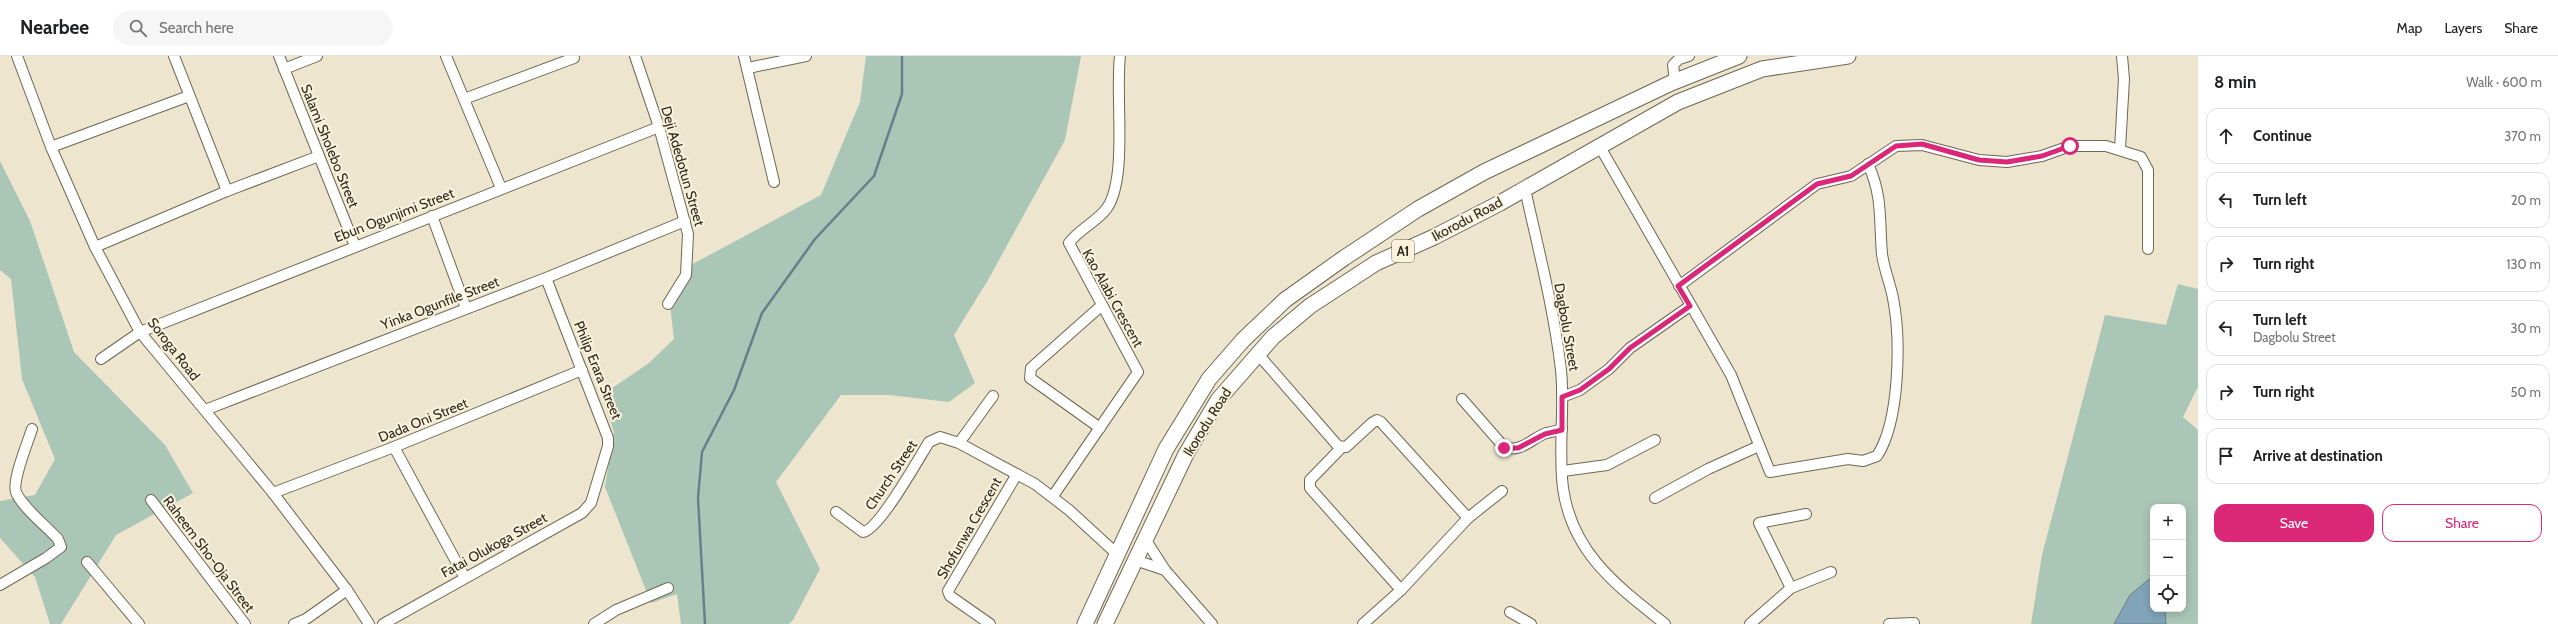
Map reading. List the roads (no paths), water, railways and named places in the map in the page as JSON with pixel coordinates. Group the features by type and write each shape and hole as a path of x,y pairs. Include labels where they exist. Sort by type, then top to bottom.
{"highway":[{"name":"Ikorodu Road","path":"1085,624 1118,555 1162,456 1180,423 1224,361 1285,300 1418,209 1490,169 1675,81 1739,56"},
{"name":"Ikorodu Road","path":"1105,624 1145,539 1203,424 1218,400 1257,353 1293,319 1348,280 1525,189 1678,102 1737,78 1762,70 1848,56"}],"street":[{"name":"Soroga Road","path":"17,56 51,147 95,247 140,332 273,492 347,590 369,624"},
{"path":"174,56 227,191"},
{"name":"Salami Sholebo Street","path":"279,56 355,246"},
{"path":"284,69 317,56"},
{"path":"446,56 501,188"},
{"path":"744,56 774,182"},
{"path":"748,68 806,56"},
{"name":"Kao Alabi Crescent","path":"1053,496 1138,372 1101,306 1069,243 1100,216 1116,191 1119,146 1117,81 1120,56"},
{"path":"1675,81 1673,65 1689,56"},
{"path":"2120,149 2124,79 2122,56"},
{"name":"Deji Adedotun Street","path":"639,57 688,234 686,275 668,304"},
{"path":"464,99 574,58"},
{"path":"51,147 189,96"},
{"name":"Ebun Ogunjimi Street","path":"101,359 140,332 501,188 659,127"},
{"path":"1678,286 1817,184 1833,179 1845,178 1887,150 1904,144 1922,144 1979,160 2007,162 2042,156 2070,146 2106,146 2120,149 2140,157 2146,164 2148,249"},
{"path":"1600,147 1678,286 1731,375 1768,470 1774,473 1848,459 1863,460 1877,456 1881,450 1894,402 1897,355 1894,299 1882,255 1878,184 1868,164"},
{"path":"95,247 227,191 319,156"},
{"name":"Dagbolu Street","path":"1525,189 1555,331 1561,370 1563,471 1568,507 1583,547 1616,584 1665,624"},
{"path":"432,216 466,308"},
{"name":"Yinka Ogunfile Street","path":"205,410 546,278 685,221"},
{"name":"Philip Erara Street","path":"546,278 608,438 600,475"},
{"path":"1100,428 1068,407 1030,378 1029,374 1031,368 1101,306"},
{"path":"1562,397 1580,390 1609,369 1630,348 1690,306"},
{"path":"1257,353 1338,446 1342,447"},
{"name":"Dada Oni Street","path":"273,492 394,447 582,370"},
{"path":"959,443 993,396"},
{"path":"1462,399 1504,448 1511,450 1518,448 1545,434 1562,430"},
{"path":"1401,590 1310,488 1310,480 1342,447 1346,447 1377,420 1381,422 1468,518"},
{"path":"0,585 46,558 61,546 58,539 20,499 15,491 18,472 32,429"},
{"name":"Church Street","path":"836,512 863,532 866,532 888,506 929,442 940,437 959,443 1017,474 1053,496 1118,555"},
{"path":"1563,471 1606,466 1655,440"},
{"path":"1655,498 1708,470 1759,446"},
{"path":"394,447 465,578"},
{"name":"Shofunwa Crescent","path":"990,624 950,596 948,591 1017,474"},
{"name":"Fatai Olukoga Street","path":"383,624 582,513 591,503 600,475"},
{"path":"1363,624 1401,590 1468,518 1502,491"},
{"name":"Raheem Sho-Oja Street","path":"151,500 245,624"},
{"path":"1791,588 1759,523 1806,514"},
{"path":"1145,539 1165,570 1212,624"},
{"path":"1135,560 1165,570"},
{"path":"87,562 138,624"},
{"path":"1750,624 1791,588 1831,572"},
{"path":"594,624 616,610 668,588"},
{"path":"294,624 306,620 347,590"},
{"path":"1510,612 1531,624"},
{"path":"1889,624 1914,623"}],"water":[{"path":"2150,578 2150,612 2165,612 2166,624 2114,624 2130,595"}],"waterway":[{"path":"705,624 698,498 702,452 734,390 762,313 815,239 874,176 902,94 902,56"}]}
